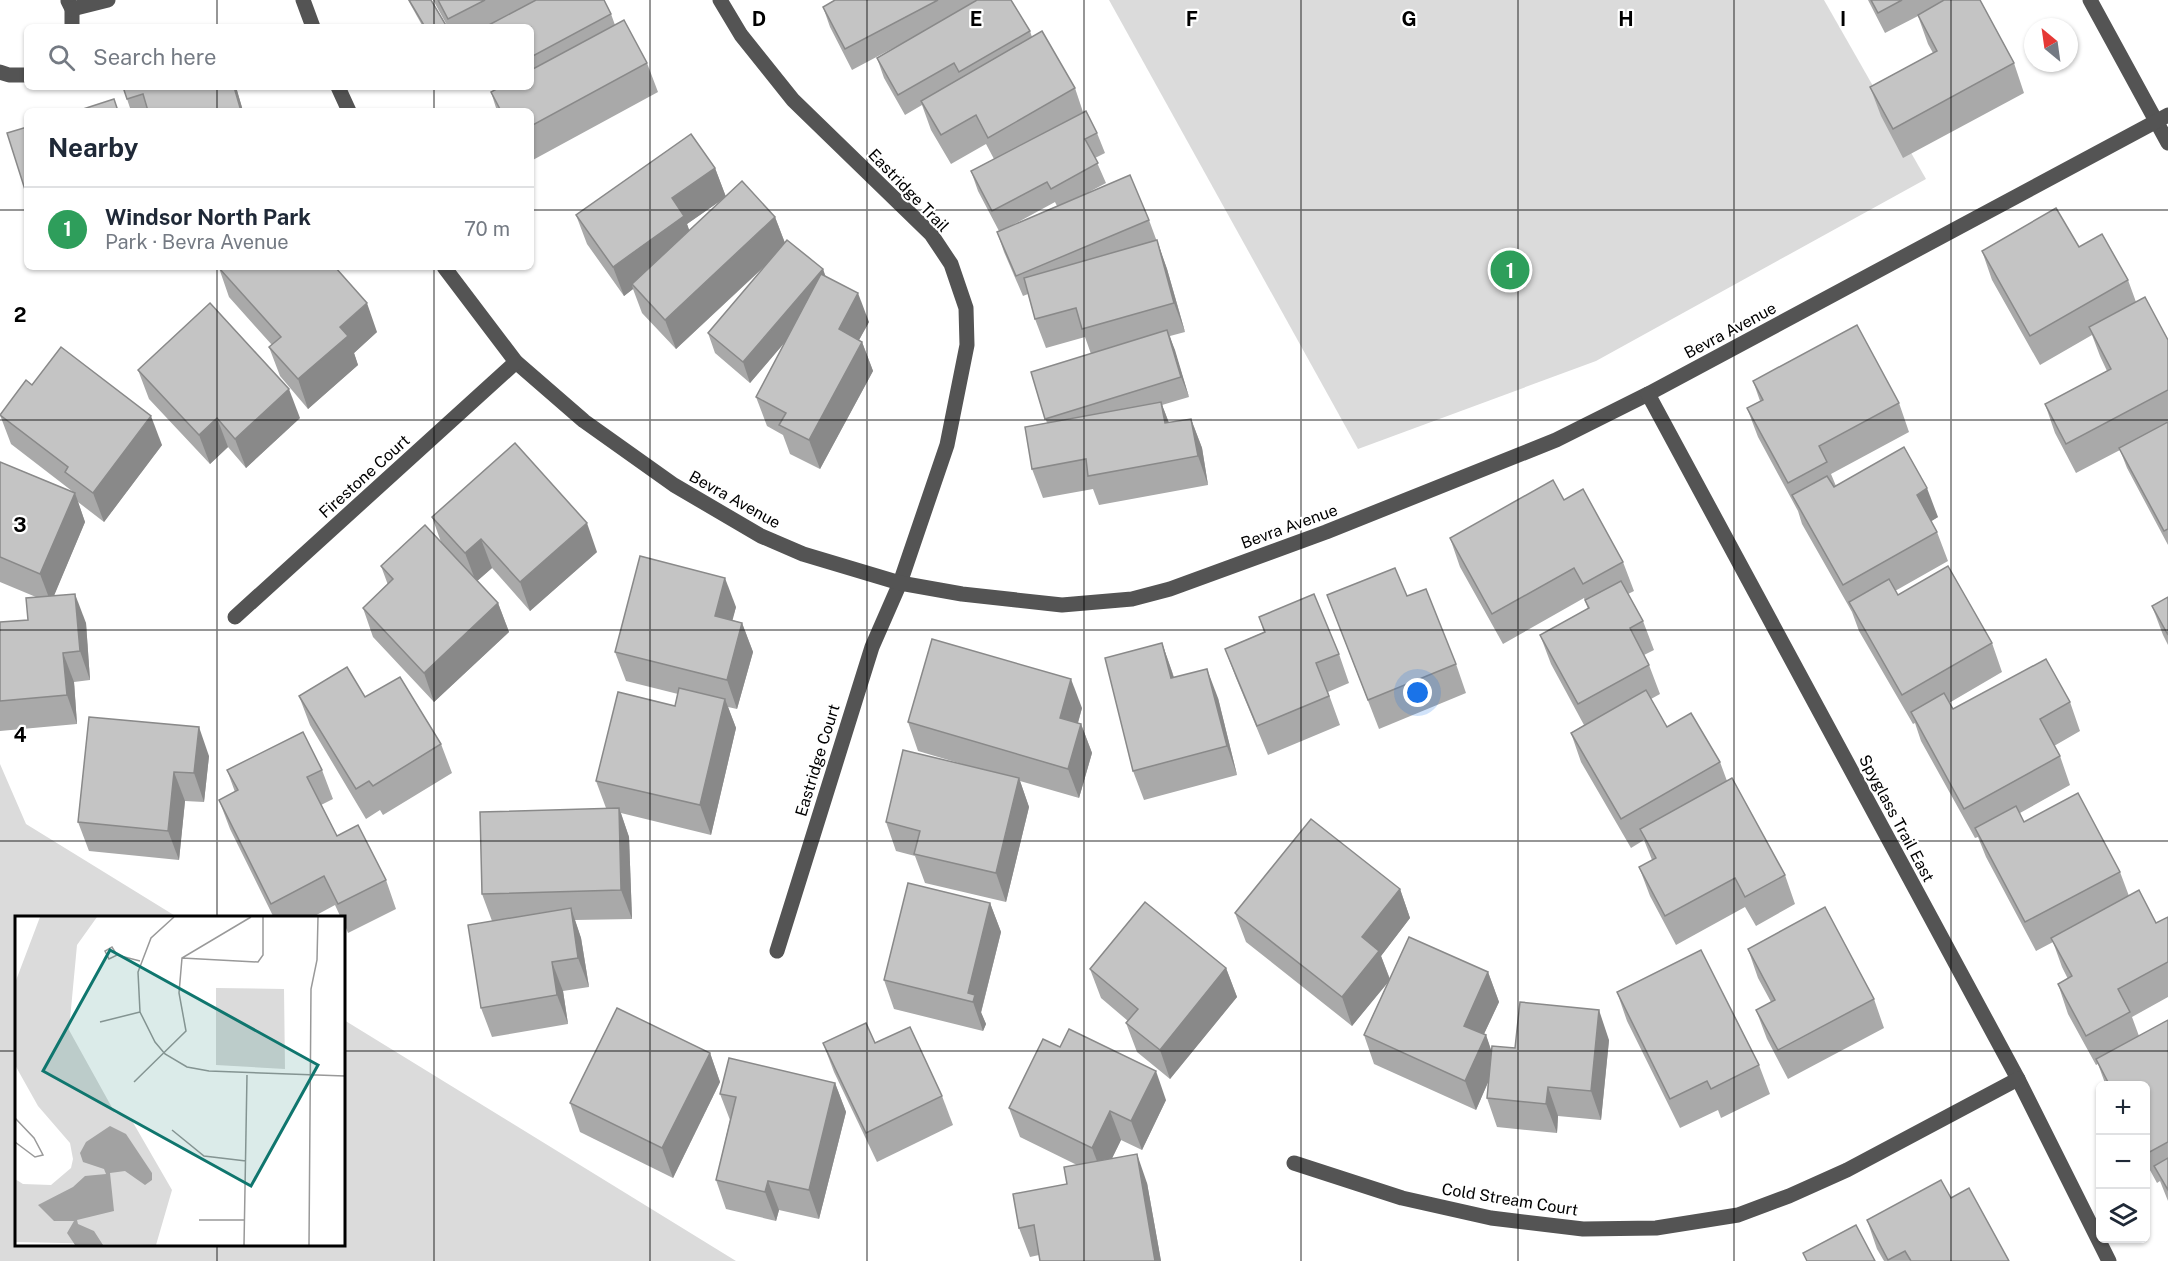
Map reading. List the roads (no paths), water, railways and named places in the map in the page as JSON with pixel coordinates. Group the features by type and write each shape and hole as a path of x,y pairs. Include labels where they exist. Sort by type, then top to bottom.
{"street":[{"path":"72,24 70,4 108,0"},
{"path":"303,0 312,24"},
{"name":"Eastridge Trail","path":"720,0 741,35 793,99 932,234 951,264 966,308 967,345 947,445 900,583"},
{"path":"2090,0 2162,118 2168,143"},
{"path":"0,72 9,75 24,75"},
{"path":"339,90 348,108"},
{"name":"Bevra Avenue","path":"446,270 516,362 584,421 674,485 761,536 803,554 900,583 962,594 1062,605 1132,599 1170,589 1326,532 1556,440 1648,394 2162,118"},
{"name":"Firestone Court","path":"235,617 516,362"},
{"name":"Spyglass Trail East","path":"1648,394 2018,1079 2109,1261"},
{"name":"Eastridge Court","path":"777,951 872,647 900,583"},
{"name":"Cold Stream Court","path":"1294,1163 1402,1198 1491,1218 1583,1229 1656,1228 1738,1215 1790,1196 1846,1170 2018,1079"}],"place":[{"name":"Windsor North Park","path":"1510,270"}]}
